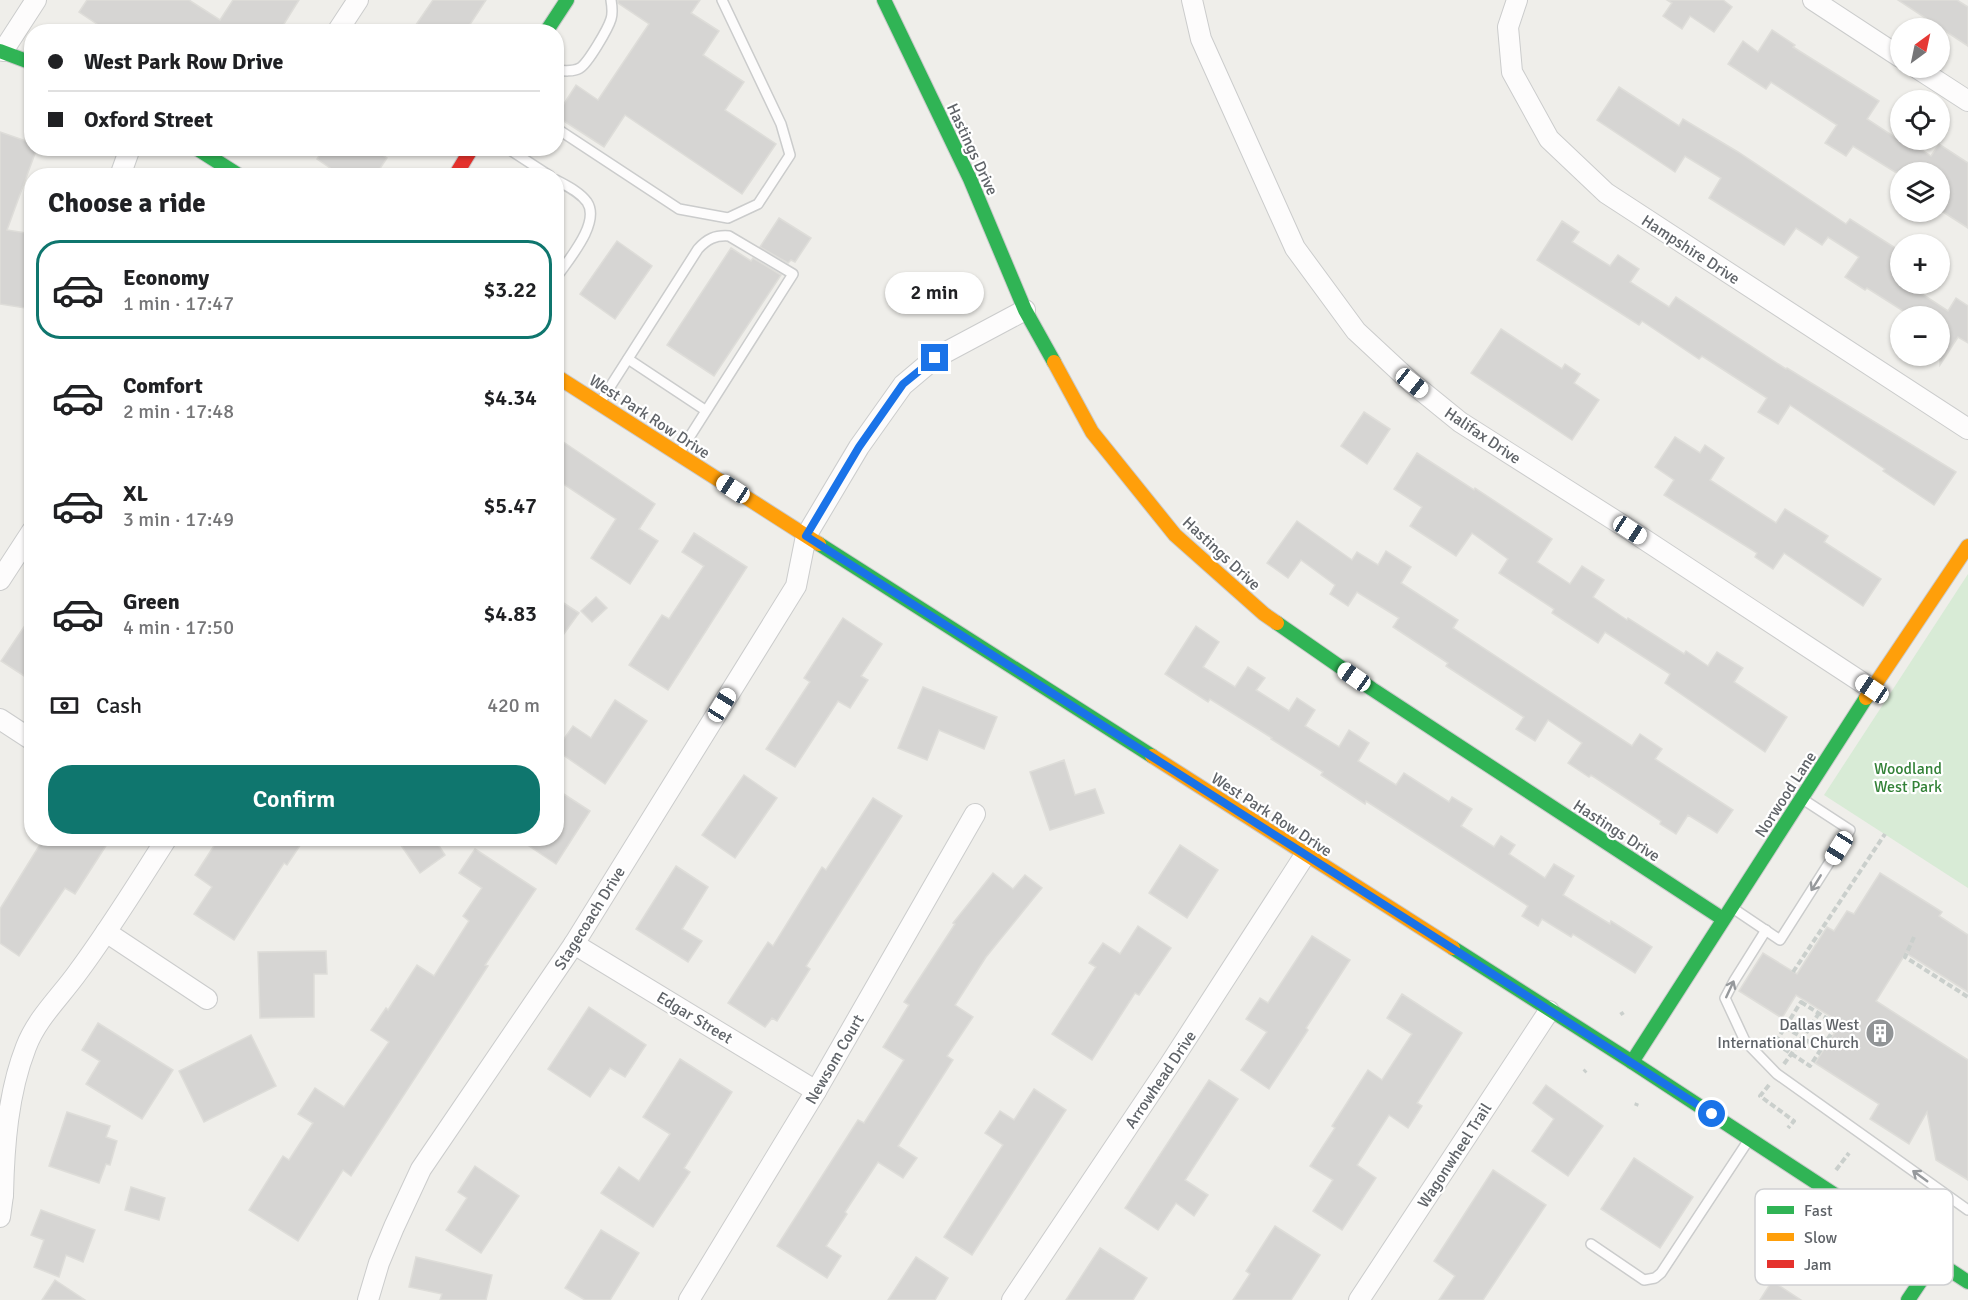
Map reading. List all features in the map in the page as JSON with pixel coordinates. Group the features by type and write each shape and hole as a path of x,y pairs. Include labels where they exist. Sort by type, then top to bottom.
{"street":[{"path":"24,60 1,51 36,0"},
{"path":"342,24 358,0"},
{"path":"551,24 567,0"},
{"name":"Hastings Drive","path":"884,0 970,179 1025,310 1092,432 1176,535 1264,614 1372,689 1727,913"},
{"name":"Halifax Drive","path":"1192,0 1202,39 1294,248 1356,331 1412,383 1460,422 1640,536 1872,689"},
{"name":"Hampshire Drive","path":"1517,0 1508,27 1512,72 1549,139 1606,193 1968,429"},
{"path":"1813,0 1890,50"},
{"path":"1932,78 1968,101"},
{"path":"209,156 227,168"},
{"name":"Stagecoach Drive","path":"368,1300 379,1263 421,1169 574,944 796,586 806,536 859,447 903,384 935,358 1025,310"},
{"name":"West Park Row Drive","path":"564,381 1632,1062 1826,1189"},
{"path":"0,580 24,543"},
{"name":"Norwood Lane","path":"1632,1062 1872,689 1968,546"},
{"path":"0,719 24,735"},
{"name":"Newsom Court","path":"689,1300 816,1091 975,814"},
{"path":"0,1217 4,1144 13,1095 27,1044 42,1018 106,932 162,846"},
{"name":"Arrowhead Drive","path":"1011,1300 1170,1064 1305,855"},
{"path":"106,932 207,999"},
{"name":"Edgar Street","path":"574,944 816,1091"},
{"name":"Wagonwheel Trail","path":"1359,1300 1549,1011"},
{"name":"West Park Row Drive","path":"1953,1272 1968,1282"},
{"path":"1908,1300 1918,1285"}],"lane":[{"path":"564,71 580,69 587,61 611,20 613,9 611,0"},
{"path":"564,133 679,209 728,218 758,204 790,155 781,124 722,0"},
{"path":"519,156 538,168"},
{"path":"564,185 579,194 587,202 591,211 586,232 564,266"},
{"path":"599,403 698,249 706,241 721,235 729,236 793,274 678,454"},
{"path":"628,359 705,410"},
{"path":"1727,913 1766,930 1780,940 1850,830 1802,798"},
{"path":"1766,930 1725,998 1745,1041 1777,1074 1939,1189"},
{"path":"1591,1245 1644,1280 1655,1278 1661,1273 1749,1139"},
{"path":"1953,1199 1968,1210"}],"path":[{"path":"1793,972 1885,834"},
{"path":"1914,938 1905,957 1968,998"},
{"path":"1801,1002 1819,1013 1837,1025 1810,1066 1775,1043 1801,1002"},
{"path":"1792,1054 1819,1013"},
{"path":"1785,1027 1821,1050"}],"green space":[{"name":"Woodland West Park","path":"1968,574 1968,888 1824,795"}],"building":[{"path":"87,0 189,0 220,20 233,0 299,0 284,24 97,24 79,12"},
{"path":"433,0 486,0 470,24 416,24"},
{"path":"618,0 700,0 691,13 719,31 703,55 744,82 725,110 776,144 742,194 625,115 604,147 564,121 564,104 576,85 598,100 649,24 618,3"},
{"path":"1667,0 1723,0 1732,7 1714,32 1690,16 1682,29 1663,16 1672,3"},
{"path":"1898,0 1957,0 1968,7 1968,46 1950,34 1950,18 1925,18"},
{"path":"1772,30 1795,45 1793,47 1879,101 1867,119 1890,134 1890,150 1922,150 1931,156 1935,150 1948,150 1968,163 1968,228 1950,216 1950,162 1890,162 1890,169 1853,146 1846,156 1825,143 1837,125 1771,82 1766,89 1728,64 1743,41 1758,52"},
{"path":"1619,87 1679,126 1683,119 1738,152 1846,224 1850,219 1890,245 1890,294 1922,294 1940,306 1895,306 1867,288 1865,290 1845,277 1859,257 1828,237 1822,245 1796,228 1784,245 1709,198 1721,178 1685,156 1675,172 1597,120"},
{"path":"0,132 24,140 24,156 34,156 30,168 24,168 24,184 7,230 24,233 24,308 0,304"},
{"path":"319,156 384,156 387,158 380,168 330,168 317,159"},
{"path":"779,218 811,238 795,262 791,260 788,263 760,247"},
{"path":"1562,221 1579,232 1572,242 1610,266 1618,255 1639,269 1630,282 1669,307 1676,297 1786,369 1956,472 1934,505 1790,405 1778,424 1758,412 1767,398 1702,356 1699,359 1642,321 1639,325 1537,260"},
{"path":"617,241 652,266 615,319 580,294"},
{"path":"731,248 751,261 753,258 781,275 714,376 667,345"},
{"path":"1956,298 1968,306 1968,343 1958,337 1950,349 1950,308"},
{"path":"1501,329 1562,369 1565,364 1580,374 1574,383 1599,400 1572,440 1471,373"},
{"path":"1364,412 1390,429 1367,464 1341,446"},
{"path":"1675,437 1700,453 1705,445 1724,458 1710,480 1776,523 1785,509 1828,536 1824,542 1881,579 1863,606 1784,553 1773,569 1755,557 1757,553 1664,495 1674,480 1655,467"},
{"path":"564,442 655,504 639,529 658,541 630,584 591,558 616,519 564,484"},
{"path":"1417,453 1552,539 1537,562 1570,584 1582,566 1604,580 1593,597 1627,620 1628,618 1684,654 1686,651 1708,666 1717,652 1743,668 1734,682 1787,717 1765,752 1665,683 1670,674 1605,632 1598,643 1552,613 1554,609 1499,573 1508,559 1472,533 1456,556 1410,526 1422,507 1394,489"},
{"path":"1297,521 1352,560 1357,552 1378,565 1386,551 1411,567 1401,583 1458,620 1453,628 1632,746 1640,734 1662,749 1655,759 1733,810 1717,833 1688,815 1676,834 1660,824 1661,821 1591,775 1589,777 1568,763 1582,743 1548,720 1535,741 1516,729 1524,717 1446,666 1448,663 1393,627 1399,618 1357,592 1348,606 1330,594 1335,585 1301,560 1288,578 1267,563"},
{"path":"694,533 747,567 668,690 629,665 662,615 669,619 704,566 682,552"},
{"path":"596,597 607,608 592,622 581,611"},
{"path":"564,603 579,613 564,634"},
{"path":"843,618 882,644 861,676 868,680 850,708 838,701 795,767 766,749 810,682 804,678"},
{"path":"1196,626 1219,642 1203,667 1235,687 1248,667 1265,678 1256,690 1289,711 1297,698 1315,710 1305,726 1339,747 1349,730 1369,743 1358,761 1396,785 1404,773 1449,802 1452,797 1472,809 1461,826 1494,847 1501,836 1515,845 1509,854 1545,878 1554,864 1574,876 1563,895 1652,947 1635,973 1573,934 1571,937 1542,919 1538,926 1522,916 1528,906 1366,801 1365,804 1321,775 1323,772 1272,738 1210,699 1208,702 1165,674"},
{"path":"24,627 24,676 1,661"},
{"path":"923,687 997,717 984,749 939,730 927,760 898,748"},
{"path":"615,700 647,721 605,784 564,756 564,739 573,726 591,738"},
{"path":"1064,760 1075,795 1095,789 1104,813 1050,830 1030,772"},
{"path":"744,775 777,798 735,858 702,835"},
{"path":"564,794 590,811 556,864 529,846 564,846"},
{"path":"873,798 902,816 806,966 810,969 777,1021 772,1018 765,1027 728,1003 768,942 773,946 822,867 826,870"},
{"path":"1180,845 1218,870 1187,918 1149,893"},
{"path":"39,846 106,846 75,894 65,888 19,956 0,943 0,909"},
{"path":"214,846 300,846 287,865 284,863 234,940 194,914 212,887 195,875"},
{"path":"401,846 439,846 445,855 420,873"},
{"path":"475,849 536,889 351,1176 343,1170 298,1241 249,1210 283,1156 289,1160 313,1123 298,1114 315,1088 344,1107 389,1042 371,1030 386,1008 388,1010 417,965 434,976 469,921 463,916 482,888 459,873"},
{"path":"676,866 708,887 682,929 702,941 688,962 636,929"},
{"path":"993,873 1013,889 1025,875 1042,888 986,957 955,1005 973,1017 947,1056 953,1060 898,1146 917,1158 903,1178 878,1162 826,1246 841,1256 827,1278 777,1246 858,1120 864,1123 904,1060 883,1047 909,1005 904,1002 955,924 953,923"},
{"name":"Dallas West International Church","path":"1880,873 1942,912 1939,916 1968,935 1968,992 1906,953 1876,1001 1968,1060 1968,1180 1936,1160 1927,1112 1909,1144 1870,1119 1879,1104 1815,1063 1841,1023 1796,995 1782,1018 1739,991 1763,953 1797,974 1827,927 1834,931 1847,911 1854,914"},
{"path":"1138,926 1171,948 1139,995 1135,993 1092,1060 1052,1034 1096,967 1089,963 1103,943 1120,954"},
{"path":"1312,936 1350,960 1269,1089 1241,1070 1267,1032 1246,1019 1260,998 1268,1003"},
{"path":"326,951 327,974 314,974 314,1017 260,1018 258,952"},
{"path":"1402,994 1462,1033 1417,1103 1422,1106 1408,1128 1389,1115 1357,1165 1376,1178 1342,1230 1313,1211 1333,1180 1310,1166 1335,1128 1332,1126 1368,1070 1382,1080 1412,1034 1387,1018"},
{"path":"589,1007 646,1045 625,1077 610,1068 590,1097 548,1069"},
{"path":"98,1023 173,1070 142,1119 86,1084 100,1061 82,1050"},
{"path":"251,1035 276,1086 204,1122 179,1071"},
{"path":"680,1059 732,1092 684,1168 690,1172 653,1227 601,1193 619,1167 639,1181 670,1134 643,1117"},
{"path":"1209,1080 1238,1099 1185,1180 1208,1195 1194,1216 1176,1203 1158,1230 1125,1208"},
{"path":"1546,1085 1603,1126 1568,1176 1532,1151 1554,1119 1533,1103"},
{"path":"1034,1089 1066,1110 972,1255 944,1237 1003,1145 985,1133 1000,1111 1014,1120"},
{"path":"67,1112 110,1126 106,1137 117,1141 110,1165 106,1164 99,1183 49,1166"},
{"path":"1634,1158 1693,1197 1660,1248 1601,1209"},
{"path":"475,1166 519,1196 481,1253 446,1230 467,1198 458,1192"},
{"path":"1493,1170 1546,1205 1483,1300 1439,1300 1455,1276 1434,1261"},
{"path":"131,1187 165,1198 159,1220 125,1210"},
{"path":"41,1210 95,1230 83,1262 66,1255 59,1277 34,1267 44,1240 31,1235"},
{"path":"1275,1226 1320,1255 1291,1300 1233,1300 1250,1274 1246,1271"},
{"path":"601,1230 639,1253 610,1300 585,1300 565,1288"},
{"path":"1100,1248 1147,1278 1133,1300 1066,1300"},
{"path":"416,1257 492,1275 486,1300 440,1300 442,1294 409,1287"},
{"path":"916,1257 948,1278 935,1300 888,1300"},
{"path":"55,1280 85,1300 42,1300"},
{"path":"1769,1285 1778,1285 1801,1300 1760,1300"}],"traffic: fast":[{"path":"551,24 567,0"},
{"path":"884,0 970,179 1025,310 1054,362"},
{"path":"0,51 24,60"},
{"path":"209,156 227,168"},
{"path":"819,544 1152,756"},
{"path":"1277,623 1372,689 1723,919"},
{"path":"1632,1062 1866,698"},
{"path":"1453,948 1826,1189"},
{"path":"1953,1272 1968,1282"},
{"path":"1908,1300 1918,1285"}],"traffic: slow":[{"path":"1054,362 1092,432 1175,535 1277,623"},
{"path":"564,381 819,544"},
{"path":"1866,698 1968,546"},
{"path":"1152,756 1453,948"}],"traffic: jam":[{"path":"460,168 467,156"}],"place":[{"name":"Dallas West International Church","path":"1880,1033"}],"route":[{"path":"935,358 903,384 859,447 806,536 1712,1114"}]}
